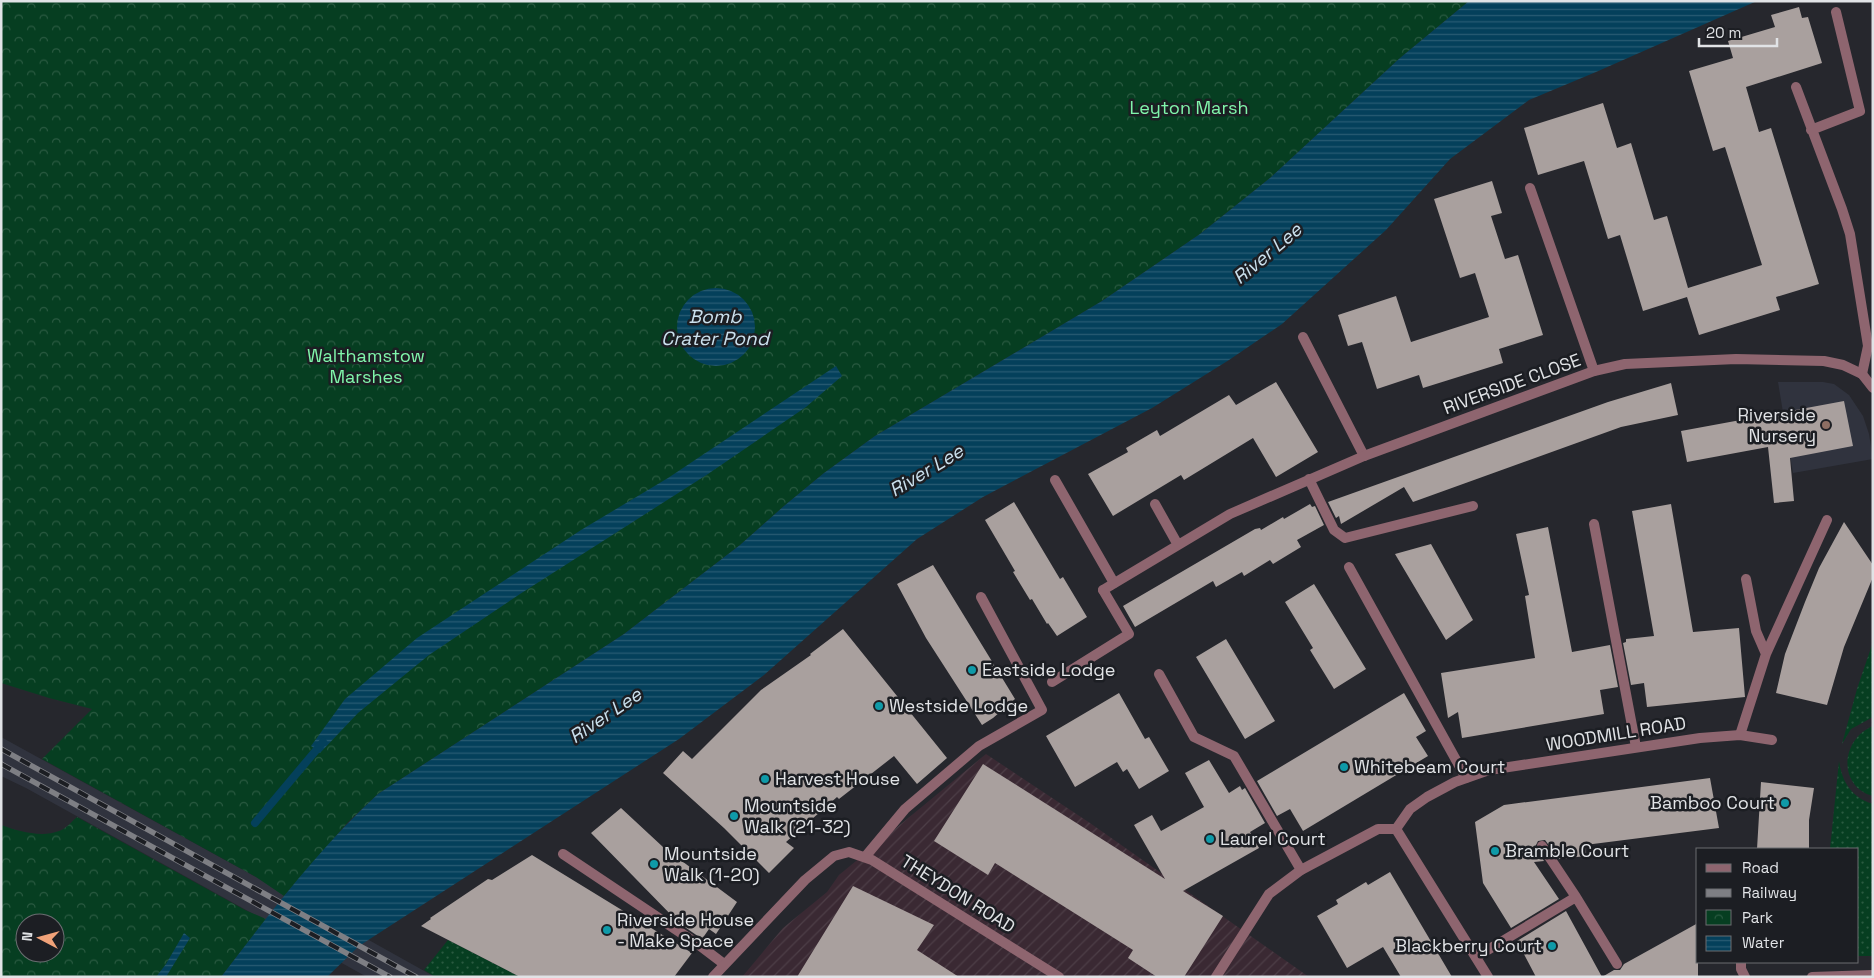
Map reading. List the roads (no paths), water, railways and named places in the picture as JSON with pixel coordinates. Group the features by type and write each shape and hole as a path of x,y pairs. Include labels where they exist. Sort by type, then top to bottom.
{"street":[{"path":"1811,130 1860,110 1836,12"},
{"path":"1796,87 1850,234 1868,346 1862,374"},
{"path":"1530,188 1594,371"},
{"path":"1303,337 1364,456"},
{"name":"RIVERSIDE CLOSE","path":"1052,682 1129,634 1103,590 1230,514 1364,456 1594,371 1625,364 1746,360 1824,361 1843,365 1862,374 1873,388"},
{"path":"1309,479 1334,530 1346,538 1473,506"},
{"path":"1055,480 1114,583"},
{"path":"1155,504 1178,545"},
{"path":"1740,735 1766,654 1827,520"},
{"path":"1594,524 1636,747"},
{"path":"1349,567 1466,778"},
{"path":"1746,579 1756,632 1766,654"},
{"path":"865,857 905,809 979,746 1042,710 981,598"},
{"path":"1159,674 1194,737 1234,756 1302,870"},
{"name":"WOODMILL ROAD","path":"1396,829 1410,809 1427,797 1455,782 1489,770 1700,738 1740,735 1772,740"},
{"path":"1216,977 1269,894 1302,870 1378,829 1396,829 1488,977"},
{"path":"1542,846 1617,964"},
{"name":"THEYDON ROAD","path":"724,964 805,880 834,856 849,852 865,857 1059,977"},
{"path":"563,854 724,964 713,977"},
{"path":"1476,957 1576,897"},
{"path":"1741,963 1741,969 1745,977"},
{"path":"1812,977 1873,974"}],"water":[{"name":"River Lee","path":"1469,1 1757,1 1529,100 1450,159 1386,230 1282,324 1152,408 983,497 917,539 764,675 679,739 359,946 327,977 221,977 315,859 335,836 378,794 624,634 740,545 824,473 875,436 1102,301 1200,234 1270,178 1400,58"},
{"name":"Bomb Crater Pond","path":"716,288 731,291 744,299 752,312 755,327 752,342 744,355 731,363 716,366 701,363 688,355 680,342 677,327 680,312 688,299 701,291"},
{"path":"836,366 842,376 806,407 708,474 520,594 429,655 358,713 320,753 311,746 345,699 417,638 581,530 668,478"},
{"path":"184,933 190,938 166,977 156,977 166,964"}],"waterway":[{"path":"255,823 323,742"}],"railway":[{"path":"1,749 416,977"},
{"path":"1,764 390,977"}],"place":[{"name":"Riverside Nursery","path":"1826,425"},
{"name":"Eastside Lodge","path":"972,670"},
{"name":"Westside Lodge","path":"879,706"},
{"name":"Whitebeam Court","path":"1344,767"},
{"name":"Harvest House","path":"765,779"},
{"name":"Bamboo Court","path":"1785,803"},
{"name":"Mountside Walk (21-32)","path":"734,816"},
{"name":"Laurel Court","path":"1210,839"},
{"name":"Bramble Court","path":"1495,851"},
{"name":"Mountside Walk (1-20)","path":"654,864"},
{"name":"Riverside House - Make Space","path":"607,930"},
{"name":"Blackberry Court","path":"1552,946"}],"park label":[{"name":"Leyton Marsh","path":"1189,108"},
{"name":"Walthamstow Marshes","path":"366,366"}]}
